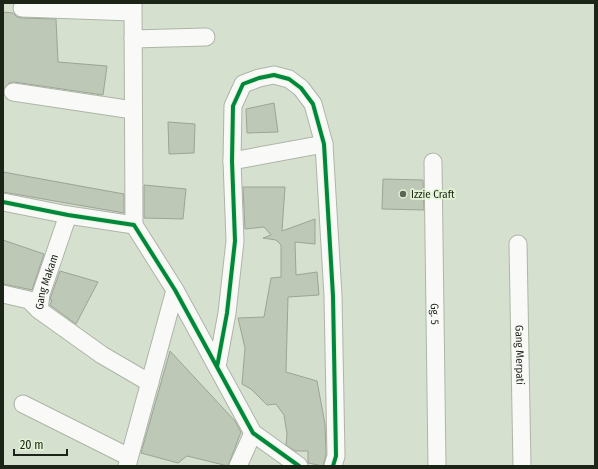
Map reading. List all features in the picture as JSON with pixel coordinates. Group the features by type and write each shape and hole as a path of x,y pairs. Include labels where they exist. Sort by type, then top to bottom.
{"street":[{"path":"22,8 132,8 134,225 176,290 253,433 299,466"},
{"path":"133,39 206,37"},
{"path":"217,367 227,314 235,241 232,161 233,106 243,84 259,78 274,75 289,79 301,88 313,104 324,144 333,296 336,456 333,466"},
{"path":"13,92 133,110"},
{"path":"232,161 324,144"},
{"name":"Gg. 5","path":"433,162 437,466"},
{"path":"3,202 68,215 134,225"},
{"name":"Gang Makam","path":"39,310 41,294 68,215"},
{"name":"Gang Merpati","path":"518,244 522,466"},
{"path":"23,404 128,462 176,290"},
{"name":"Gang Makam","path":"3,294 29,300 39,310"},
{"path":"39,310 102,355 150,383"},
{"path":"238,466 253,433"}],"building":[{"path":"3,12 13,13 17,17 22,18 56,19 58,62 107,66 103,95 14,82 9,83 3,90"},
{"path":"274,103 278,132 247,133 246,109"},
{"path":"168,122 195,124 194,153 169,154"},
{"path":"3,172 124,194 124,213 3,192"},
{"name":"Izzie Craft","path":"383,179 423,180 424,210 382,209"},
{"path":"144,185 186,189 183,219 144,218"},
{"path":"243,187 285,187 282,231 315,219 315,244 295,242 296,275 317,272 319,295 288,297 286,372 317,381 325,424 326,455 323,466 308,463 308,451 295,451 286,445 287,434 284,415 276,404 267,405 251,389 242,384 245,348 238,318 264,317 271,278 281,277 281,245 276,240 263,238 271,235 264,227 245,229"},
{"path":"3,240 44,254 32,290 3,284"},
{"path":"60,271 98,282 76,324 50,305 52,300 50,300 51,296"},
{"path":"170,351 235,421 241,432 228,466 187,456 178,463 141,453"}],"cycle path":[{"path":"217,367 227,313 235,241 232,161 233,106 243,84 259,78 274,75 289,79 301,88 313,104 324,144 333,296 336,456 333,466"},
{"path":"3,202 68,215 134,225 175,290 253,433 299,466"}],"place":[{"name":"Izzie Craft","path":"403,194"}]}
